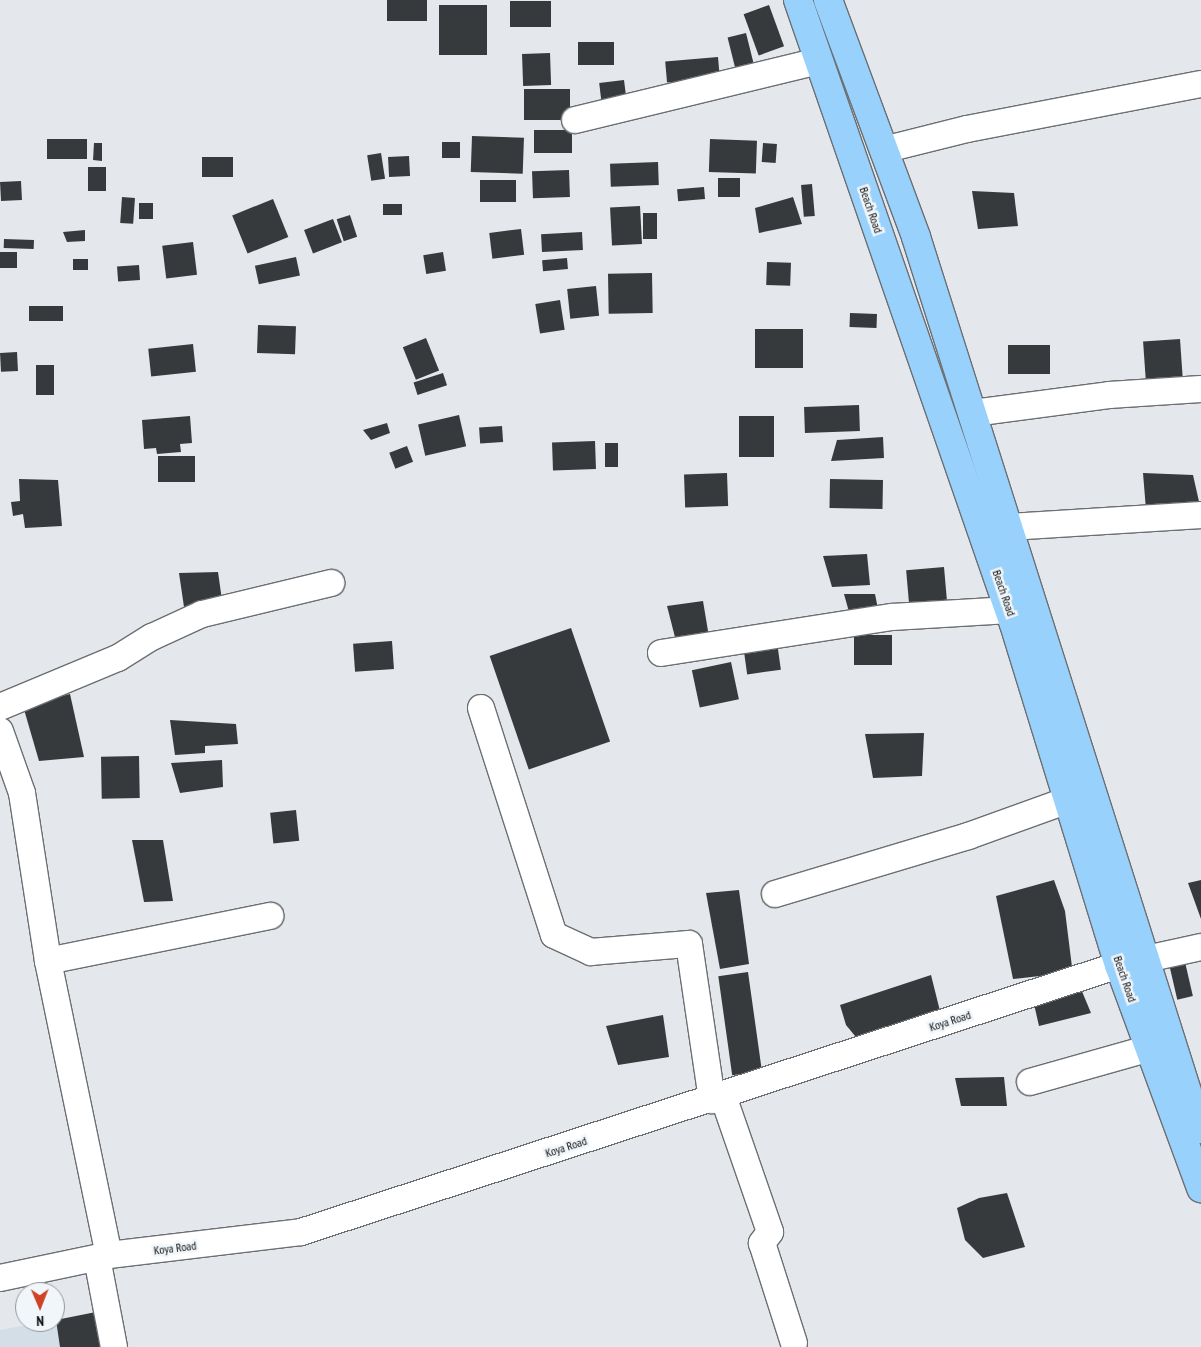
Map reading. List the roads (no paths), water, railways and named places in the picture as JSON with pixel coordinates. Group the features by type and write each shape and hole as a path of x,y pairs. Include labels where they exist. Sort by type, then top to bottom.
{"main road":[{"name":"Beach Road","path":"798,0 1010,610 1068,800 1131,962 1150,1048 1201,1188"},
{"path":"828,0 916,237 1010,527 1131,962 1201,1134"}],"street":[{"path":"575,120 819,61"},
{"path":"883,150 967,129 1201,84"},
{"path":"973,413 1109,395 1201,389"},
{"path":"1010,527 1201,515"},
{"path":"0,707 118,658 152,637 202,614 331,584"},
{"path":"661,653 892,617 1010,610"},
{"path":"481,708 554,935 591,952 689,944 717,1098 770,1232 762,1243 794,1343"},
{"path":"0,731 22,793 48,961 103,1256 114,1347"},
{"path":"775,894 968,836 1068,800"},
{"path":"48,961 270,916"},
{"name":"Koya Road","path":"0,1278 103,1256 301,1232 1131,962 1201,947"},
{"path":"1030,1082 1150,1048"}]}
